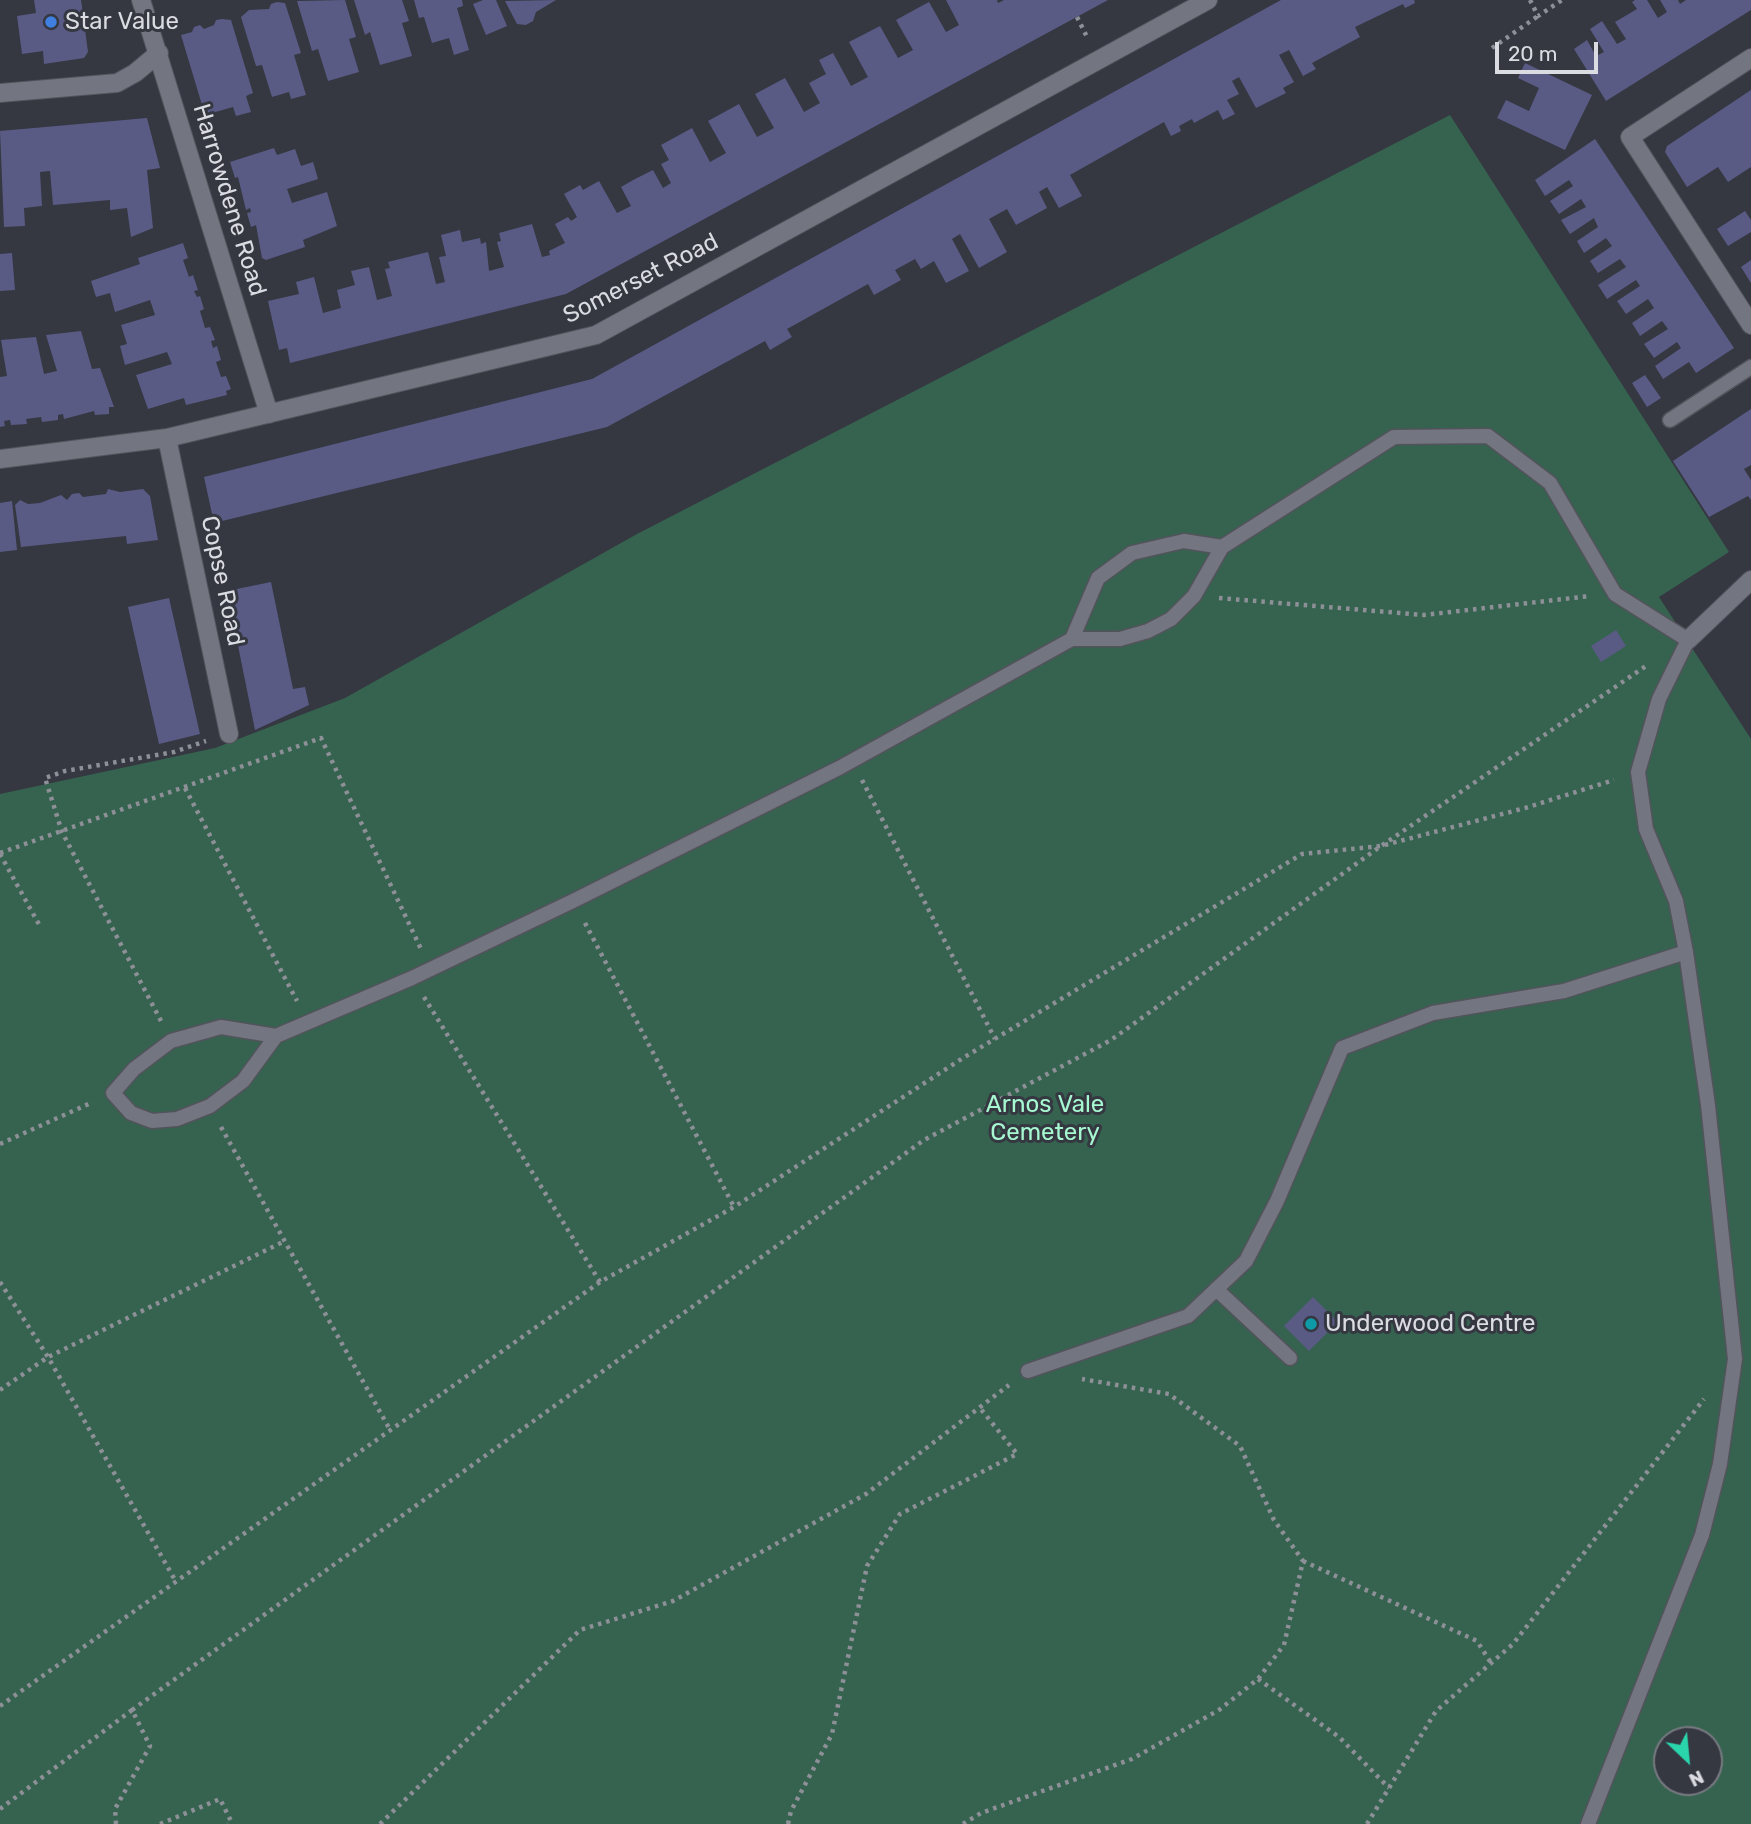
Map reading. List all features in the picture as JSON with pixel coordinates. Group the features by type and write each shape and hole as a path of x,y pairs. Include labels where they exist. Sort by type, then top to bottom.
{"street":[{"name":"Harrowdene Road","path":"141,0 269,414"},
{"name":"Somerset Road","path":"0,459 167,438 596,335 1208,0"},
{"path":"0,93 117,83 135,73 159,53"},
{"path":"1751,58 1630,136 1751,325"},
{"name":"Copse Road","path":"167,438 229,734"},
{"path":"1688,640 1751,580"}],"lane":[{"path":"1670,420 1751,367"},
{"path":"276,1036 221,1027 171,1041 134,1069 113,1093 131,1113 152,1121 177,1119 210,1106 243,1081 276,1036 412,978 573,901 852,761 1072,639 1120,639 1149,631 1171,619 1194,596 1222,547 1394,437 1488,436 1550,483 1615,594 1688,640 1659,699 1638,772 1646,829 1676,901 1686,952 1708,1105 1735,1359 1720,1464 1702,1535 1588,1824"},
{"path":"1072,639 1098,578 1132,553 1184,541 1222,547"},
{"path":"1028,1371 1188,1316 1246,1261 1277,1201 1342,1048 1433,1013 1564,992 1686,952"},
{"path":"1216,1289 1290,1358"}],"path":[{"path":"1530,0 1538,16"},
{"path":"1492,48 1562,0"},
{"path":"1194,596 1424,615 1615,594"},
{"path":"0,1809 132,1710 924,1140 1111,1040 1381,846 1688,640"},
{"path":"171,1041 62,832 45,778 65,771 174,752 229,734"},
{"path":"41,928 0,854 321,738 430,969"},
{"path":"852,761 995,1039"},
{"path":"0,1706 600,1282 734,1207 995,1039 1302,854 1381,846 1525,808 1638,772"},
{"path":"185,788 307,1021"},
{"path":"573,901 734,1207"},
{"path":"412,978 600,1282"},
{"path":"0,1144 113,1093"},
{"path":"210,1106 389,1429"},
{"path":"0,1390 48,1357 285,1241"},
{"path":"0,1282 48,1357 175,1580"},
{"path":"1367,1824 1436,1711 1513,1644 1735,1359"},
{"path":"380,1824 580,1630 673,1601 866,1494 1028,1371"},
{"path":"1079,1379 1169,1394 1240,1446 1274,1520 1303,1561 1477,1641 1491,1664"},
{"path":"788,1824 791,1811 832,1734 867,1566 900,1514 1017,1454 979,1408"},
{"path":"962,1824 981,1813 1132,1759 1219,1710 1258,1679 1284,1645 1303,1561"},
{"path":"1258,1679 1339,1737 1389,1788"},
{"path":"116,1824 115,1809 150,1746 132,1710"},
{"path":"160,1824 220,1799 231,1821 228,1824"}],"green space":[{"name":"Arnos Vale Cemetery","path":"1450,115 1729,552 1659,597 1751,739 1751,1824 0,1824 0,794 215,748 345,698 637,534"}],"building":[{"path":"34,0 81,0 88,52 84,58 44,64 43,51 22,54 17,16 36,13"},
{"path":"345,0 356,37 349,39 359,72 328,81 318,49 312,51 297,1"},
{"path":"354,0 402,0 409,21 402,23 412,56 380,65 370,32 365,35"},
{"path":"414,0 462,0 463,6 457,8 469,50 454,55 449,38 432,43 424,17 419,18"},
{"path":"483,0 496,0 507,26 486,35 473,4"},
{"path":"556,0 536,12 533,21 526,25 517,24 505,1"},
{"path":"946,0 997,0 998,3 1004,0 1108,0 566,294 290,363 287,348 279,350 268,301 299,294 296,282 314,277 323,313 341,308 337,290 355,285 351,271 369,267 377,300 392,296 385,269 390,268 388,262 428,252 436,284 445,282 439,257 446,256 441,235 460,230 462,242 480,238 481,244 486,242 489,271 504,267 497,242 501,241 499,233 532,224 542,257 550,255 549,251 565,243 555,224 568,217 571,221 577,217 564,194 580,185 583,190 599,181 617,213 631,206 621,187 653,170 663,188 671,183 661,164 669,160 661,145 692,128 710,162 726,153 708,121 739,104 757,137 774,128 755,94 785,78 804,112 820,103 809,83 826,74 819,60 833,53 851,86 868,77 849,42 880,26 898,58 913,50 896,20 916,9 929,2 946,32 959,25"},
{"path":"1281,0 1414,0 1415,3 1405,8 1403,4 1355,27 1360,37 1312,63 1316,69 1303,76 1289,50 1279,55 1294,82 1283,88 1286,93 1256,108 1239,77 1232,81 1239,94 1227,100 1235,114 1223,120 1218,110 1194,123 1192,119 1179,126 1181,131 1171,136 1164,122 1070,175 1082,196 1059,208 1047,187 1039,192 1047,208 1016,225 1007,209 989,219 1007,252 979,268 960,234 952,239 969,271 946,283 934,261 921,269 915,259 895,270 901,280 874,295 868,284 787,329 792,337 770,350 765,341 607,427 214,523 204,477 592,379"},
{"path":"1647,0 1658,18 1667,12 1660,0 1678,0 1680,4 1686,0 1751,0 1751,10 1606,101 1574,49 1587,40 1596,56 1604,52 1590,29 1602,21 1617,44 1626,39 1615,22 1637,9 1632,2"},
{"path":"285,3 301,53 294,55 306,95 291,99 289,92 272,97 262,65 256,66 241,17 249,10 269,9 271,4"},
{"path":"222,19 231,20 253,93 246,96 251,112 236,116 233,107 205,115 181,35 192,32 194,27 200,25 204,29"},
{"path":"1525,63 1592,95 1565,150 1497,118 1506,100 1529,111 1539,88 1518,78"},
{"path":"1751,90 1751,167 1728,182 1718,167 1687,187 1665,152 1667,146"},
{"path":"147,118 160,168 147,170 153,228 131,237 127,208 110,210 110,200 53,205 50,171 40,172 42,206 24,208 25,226 4,227 0,131"},
{"path":"1595,139 1734,348 1696,373 1689,362 1663,379 1655,366 1681,348 1677,342 1654,358 1644,344 1668,329 1662,321 1640,336 1632,323 1654,308 1648,299 1626,314 1617,301 1640,286 1636,280 1607,299 1598,285 1626,267 1620,259 1598,273 1590,261 1612,246 1606,238 1584,253 1577,241 1598,227 1594,218 1570,234 1561,220 1586,207 1581,199 1559,214 1550,201 1573,186 1569,180 1545,196 1535,180"},
{"path":"274,148 277,155 295,149 301,166 313,162 318,179 287,189 292,203 327,192 337,226 303,240 305,247 266,260 262,258 256,225 251,227 247,213 251,212 250,208 246,210 238,177 235,178 230,162"},
{"path":"1745,211 1751,220 1751,232 1728,246 1717,229"},
{"path":"183,243 188,258 183,260 189,277 193,275 198,290 194,291 197,297 200,296 204,309 200,311 205,328 210,327 215,340 211,341 213,348 217,346 221,360 216,362 221,377 226,376 231,389 226,391 227,395 186,405 184,398 148,409 136,375 172,364 167,352 125,365 120,346 127,344 121,325 155,315 150,300 115,312 110,293 96,297 91,281 140,264 138,258"},
{"path":"12,253 15,290 0,291 0,254"},
{"path":"1751,260 1751,283 1741,267"},
{"path":"81,331 92,369 100,368 114,407 109,407 109,414 95,415 94,411 64,419 63,414 58,415 58,420 42,422 41,417 26,419 27,424 11,425 10,420 4,421 5,426 0,427 0,377 7,376 1,340 36,337 44,374 57,371 46,335"},
{"path":"1645,375 1661,398 1647,407 1632,383"},
{"path":"1751,409 1751,465 1744,469 1751,480 1751,500 1748,496 1709,517 1673,461"},
{"path":"108,489 120,492 143,489 150,496 158,540 127,544 126,536 21,547 15,505 20,500 28,504 40,503 61,495 67,500 72,494 79,493 83,497 106,494"},
{"path":"12,501 17,550 0,552 0,503"},
{"path":"271,582 293,689 305,687 309,705 255,730 227,591"},
{"path":"169,598 200,734 159,744 128,607"},
{"path":"1616,630 1626,646 1601,662 1591,646"},
{"name":"Underwood Centre","path":"1313,1297 1338,1322 1309,1351 1284,1326"}],"place":[{"name":"Star Value","path":"51,22"},
{"name":"Underwood Centre","path":"1311,1324"}]}
